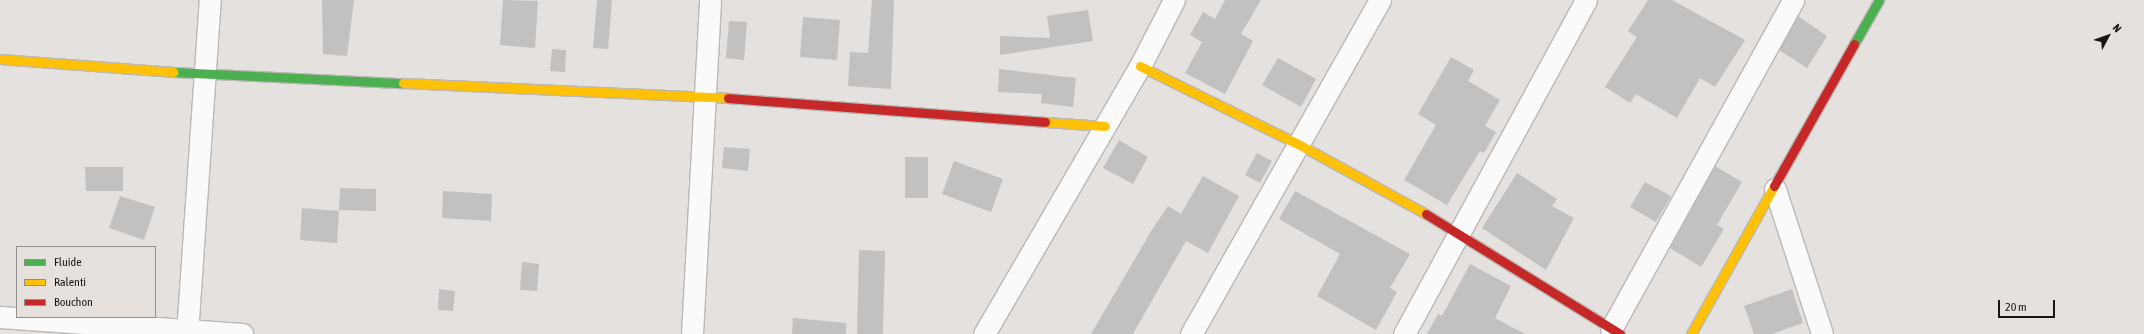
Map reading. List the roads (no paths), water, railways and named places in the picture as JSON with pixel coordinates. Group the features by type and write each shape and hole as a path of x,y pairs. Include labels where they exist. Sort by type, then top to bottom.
{"street":[{"path":"187,332 210,0"},
{"path":"692,334 710,0"},
{"path":"984,334 1140,66 1174,0"},
{"path":"1191,334 1300,145 1380,0"},
{"path":"1404,334 1458,232 1586,0"},
{"path":"1140,66 1300,145 1458,232 1615,331 1793,0"},
{"path":"1691,334 1775,190 1879,0"},
{"path":"0,58 205,74 704,96 1105,126"},
{"path":"1775,190 1822,334"},
{"path":"0,317 187,332 242,334"}]}
